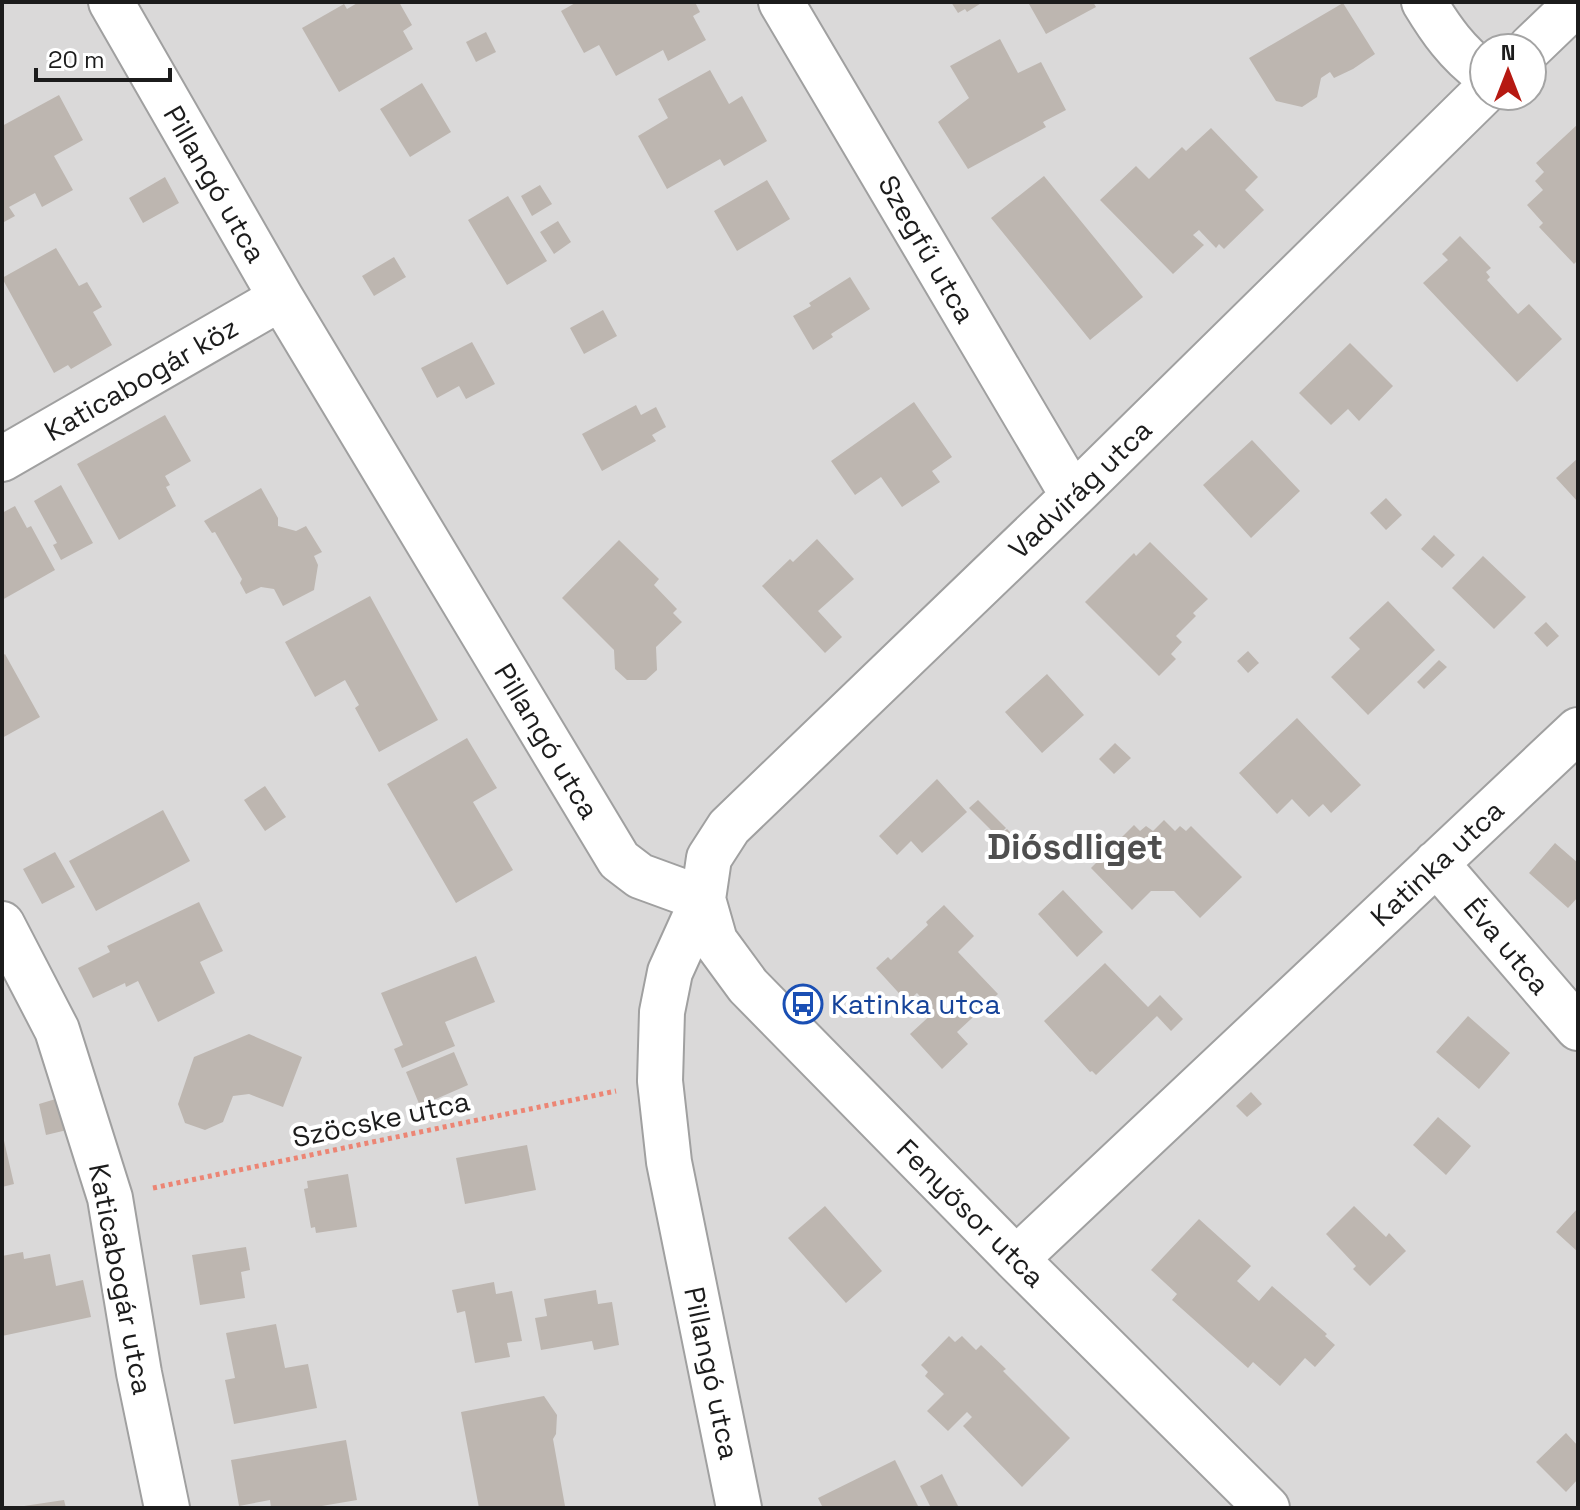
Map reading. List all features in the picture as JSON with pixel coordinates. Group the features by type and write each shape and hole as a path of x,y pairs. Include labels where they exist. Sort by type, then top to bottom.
{"street":[{"name":"Pillangó utca","path":"111,2 281,298 619,860 640,876 703,899 670,972 662,1012 660,1081 669,1162 739,1508"},
{"name":"Szegfű utca","path":"781,2 1073,496"},
{"path":"1424,2 1443,34 1468,60"},
{"path":"1547,32 1578,2"},
{"name":"Vadvirág utca","path":"703,899 709,858 729,827 1073,496 1468,108"},
{"name":"Katicabogár köz","path":"2,459 281,298"},
{"name":"Katinka utca","path":"1016,1259 1578,730"},
{"name":"Éva utca","path":"1436,863 1578,1028"},
{"name":"Fenyősor utca","path":"703,899 715,941 748,986 1016,1259 1267,1508"},
{"name":"Katicabogár utca","path":"2,924 57,1030 110,1198 139,1373 167,1508"}],"path":[{"name":"Szöcske utca","path":"110,1198 660,1081"}],"shaded area":[{"path":"2,2 1578,2 1578,1508 2,1508"}],"building":[{"path":"359,2 399,2 412,25 403,31 413,49 339,92 302,28 344,4 347,9"},
{"path":"577,2 695,2 700,12 693,16 706,40 668,61 663,50 616,76 599,45 584,53 561,11"},
{"path":"951,2 983,2 967,12 965,9 958,13"},
{"path":"1093,2 1096,7 1046,34 1029,4"},
{"path":"1343,3 1375,54 1334,78 1330,72 1321,78 1317,97 1302,107 1276,101 1249,58"},
{"path":"486,32 496,52 476,62 466,42"},
{"path":"1000,39 1018,73 1041,62 1066,110 1043,122 1046,127 968,169 938,122 969,98 950,66"},
{"path":"710,70 729,104 742,96 767,141 724,166 720,159 667,189 638,136 668,118 658,99"},
{"path":"422,83 451,132 410,157 380,109"},
{"path":"59,95 83,140 54,156 73,190 42,207 35,193 9,207 15,216 4,222 2,126"},
{"path":"1578,124 1578,260 1574,264 1539,227 1543,223 1527,205 1543,190 1535,181 1544,172 1536,163"},
{"path":"1211,128 1258,177 1245,190 1264,210 1224,249 1219,244 1216,248 1199,230 1193,235 1204,245 1173,274 1100,200 1136,166 1149,179 1182,147 1186,151"},
{"path":"1044,176 1143,297 1090,340 991,218"},
{"path":"165,177 179,203 143,223 129,198"},
{"path":"767,180 790,219 737,251 714,211"},
{"path":"540,185 552,204 532,216 521,196"},
{"path":"508,196 547,261 507,285 468,220"},
{"path":"558,221 571,242 554,254 540,232"},
{"path":"1460,236 1491,268 1486,272 1490,277 1487,280 1518,314 1529,304 1562,339 1517,382 1423,283 1448,260 1442,254"},
{"path":"56,248 79,286 87,282 102,307 93,312 112,345 71,369 68,365 54,373 2,278"},
{"path":"394,257 406,277 374,296 362,276"},
{"path":"850,277 870,309 831,334 833,337 813,350 793,316"},
{"path":"603,310 617,336 584,354 570,328"},
{"path":"472,342 495,384 466,399 459,386 437,398 421,368"},
{"path":"1350,343 1393,386 1359,421 1348,409 1331,425 1299,393"},
{"path":"914,402 952,457 932,471 940,482 902,507 881,477 855,495 831,461"},
{"path":"636,405 641,415 656,407 666,427 652,435 656,441 602,471 582,434"},
{"path":"165,415 191,461 165,476 170,485 166,487 176,506 119,540 77,464"},
{"path":"1252,440 1300,491 1251,538 1203,485"},
{"path":"1578,458 1578,502 1556,478"},
{"path":"61,485 93,543 61,560 53,545 57,543 34,501"},
{"path":"261,488 278,518 278,526 296,531 306,526 322,552 314,556 318,565 314,590 283,606 274,589 261,587 246,594 240,583 242,579 215,532 212,533 204,521"},
{"path":"1386,498 1402,515 1386,530 1370,513"},
{"path":"15,506 27,528 31,526 55,570 2,600 2,513"},
{"path":"1434,535 1455,555 1442,568 1421,549"},
{"path":"817,539 854,579 818,611 842,637 825,653 762,586"},
{"path":"619,540 659,579 654,585 677,609 673,613 682,622 656,647 657,670 646,680 627,680 615,669 614,650 562,598"},
{"path":"1150,542 1208,599 1176,636 1182,642 1171,654 1176,659 1159,676 1085,602 1134,553 1136,556"},
{"path":"1483,556 1526,597 1494,629 1452,588"},
{"path":"370,596 438,720 379,752 355,708 359,705 345,680 315,697 285,642"},
{"path":"1388,601 1435,650 1368,715 1331,677 1360,649 1349,638"},
{"path":"1546,622 1559,636 1547,647 1534,633"},
{"path":"1248,651 1259,663 1248,673 1237,661"},
{"path":"5,654 40,717 2,738 2,656"},
{"path":"1439,660 1447,667 1424,689 1417,682"},
{"path":"1047,674 1084,715 1042,753 1005,712"},
{"path":"1297,718 1361,785 1331,813 1323,804 1309,817 1292,799 1277,814 1239,773"},
{"path":"467,738 497,788 473,802 513,870 456,903 387,784"},
{"path":"1115,743 1131,758 1114,774 1099,759"},
{"path":"937,779 967,812 922,853 911,841 897,855 879,836"},
{"path":"265,786 286,817 265,831 244,800"},
{"path":"978,800 1006,828 997,836 969,808"},
{"path":"163,810 190,861 96,911 69,861"},
{"path":"1164,820 1175,831 1180,826 1186,831 1191,826 1242,877 1200,918 1174,891 1151,891 1132,910 1091,868 1134,825 1140,831 1146,826 1153,831"},
{"path":"1007,829 1019,841 1011,850 998,837"},
{"path":"1555,843 1578,863 1578,897 1568,908 1529,873"},
{"path":"55,852 75,887 42,904 23,869"},
{"path":"1063,890 1103,932 1077,957 1038,914"},
{"path":"199,902 223,951 200,962 215,993 158,1022 138,981 126,987 125,983 93,998 78,968 110,952 107,946"},
{"path":"944,905 974,936 958,952 998,994 957,1032 968,1044 942,1069 910,1034 934,1012 917,993 907,1002 876,968 888,957 891,960"},
{"path":"476,956 495,1002 445,1022 455,1046 402,1068 394,1049 403,1045 381,993"},
{"path":"1105,963 1148,1007 1160,995 1183,1019 1171,1031 1157,1016 1096,1075 1044,1021"},
{"path":"1468,1016 1510,1053 1479,1089 1436,1052"},
{"path":"249,1034 302,1057 283,1107 249,1094 233,1096 223,1122 205,1130 185,1123 178,1104 194,1057"},
{"path":"454,1052 468,1085 420,1106 406,1072"},
{"path":"1251,1092 1262,1104 1247,1117 1236,1106"},
{"path":"59,1098 67,1130 46,1135 39,1104"},
{"path":"1438,1117 1471,1146 1446,1175 1413,1145"},
{"path":"2,1132 14,1184 2,1187"},
{"path":"527,1145 536,1190 465,1204 456,1158"},
{"path":"348,1174 357,1227 316,1233 315,1227 311,1228 304,1189 308,1188 307,1181"},
{"path":"825,1206 882,1271 846,1303 788,1238"},
{"path":"1354,1206 1386,1237 1389,1233 1406,1251 1370,1286 1326,1234"},
{"path":"1578,1208 1578,1252 1556,1232"},
{"path":"1199,1219 1251,1266 1237,1281 1259,1301 1272,1286 1327,1334 1325,1336 1335,1345 1315,1367 1305,1358 1280,1386 1253,1362 1248,1368 1172,1300 1177,1294 1151,1270"},
{"path":"246,1247 250,1270 241,1272 245,1298 200,1305 192,1255"},
{"path":"23,1252 24,1259 50,1254 56,1286 83,1280 91,1317 2,1336 2,1256"},
{"path":"494,1282 496,1294 512,1291 522,1341 507,1343 510,1357 475,1363 465,1311 457,1313 452,1290"},
{"path":"596,1290 598,1304 612,1302 619,1345 594,1350 592,1341 541,1350 535,1318 547,1316 544,1299"},
{"path":"276,1324 285,1368 308,1364 317,1408 234,1424 225,1380 235,1378 226,1333"},
{"path":"949,1336 955,1342 962,1336 976,1350 981,1345 1070,1438 1022,1487 963,1426 972,1417 967,1412 948,1431 927,1411 944,1394 925,1376 928,1372 921,1365"},
{"path":"544,1396 557,1415 553,1439 565,1506 479,1508 461,1412"},
{"path":"1566,1433 1578,1446 1578,1479 1566,1492 1536,1462"},
{"path":"346,1440 357,1500 310,1508 271,1508 270,1500 239,1506 231,1460"},
{"path":"895,1460 919,1508 823,1508 818,1498"},
{"path":"942,1474 959,1508 931,1508 920,1486"},
{"path":"64,1500 66,1508 24,1508 24,1506"}],"place":[{"name":"Katinka utca","path":"803,1004"}],"district":[{"name":"Diósdliget","path":"1075,847"}]}
